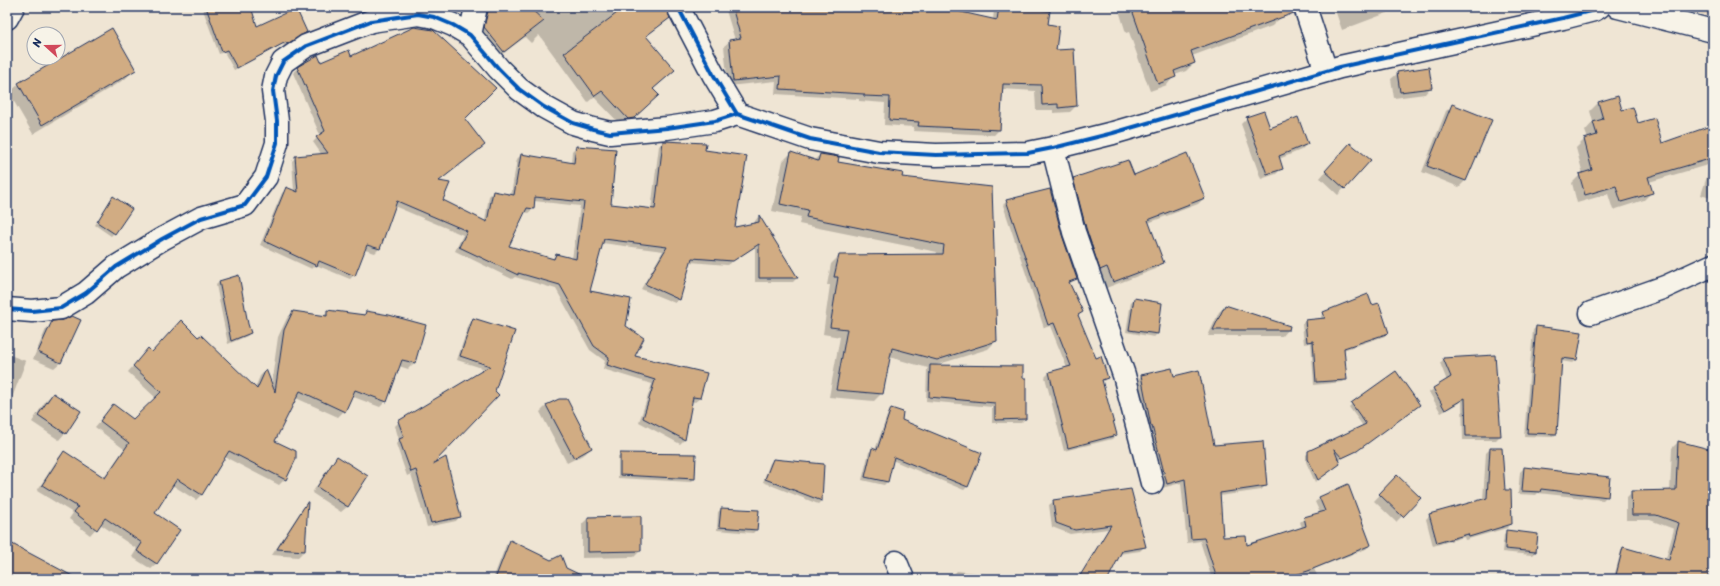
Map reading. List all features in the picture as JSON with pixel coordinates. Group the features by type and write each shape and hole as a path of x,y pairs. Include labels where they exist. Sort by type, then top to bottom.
{"street":[{"path":"7,18 13,7"},
{"path":"470,35 476,7"},
{"path":"678,7 713,74 738,114"},
{"path":"1305,7 1326,71"},
{"path":"7,310 61,308 86,293 116,267 162,239 201,218 245,205 266,177 277,143 277,121 273,91 276,76 283,62 306,46 371,20 418,14 434,17 453,25 470,35 499,70 519,89 544,107 573,123 593,130 610,133 667,128 715,121 738,114 810,139 879,152 936,155 1028,153 1052,148 1113,133 1326,71 1563,18 1594,10 1599,7"},
{"path":"1618,7 1713,31"},
{"path":"1052,148 1074,232 1124,375 1152,483"},
{"path":"1591,313 1665,287 1713,265"}],"shaded area":[{"path":"1677,7 1713,7 1713,17"}],"building":[{"path":"206,7 251,7 257,26 296,8 307,32 287,44 286,42 237,68 227,50 222,52"},
{"path":"493,7 529,7 544,21 504,52 484,27 488,11"},
{"path":"625,7 666,7 670,18 646,36 675,70 653,89 659,95 634,118 628,119 602,91 595,96 564,53"},
{"path":"732,7 939,7 997,20 999,7 1025,7 1050,11 1048,24 1059,26 1056,50 1074,49 1077,106 1058,108 1058,104 1042,105 1041,85 1003,84 1000,130 918,126 919,122 889,120 890,97 780,89 781,76 733,81 729,40 741,38"},
{"path":"1131,7 1293,7 1294,13 1191,51 1195,63 1174,71 1176,77 1158,84"},
{"path":"414,27 433,30 496,88 465,119 485,145 439,181 450,183 443,200 487,222 493,191 514,195 521,154 574,163 576,146 616,149 611,204 655,209 663,141 706,143 705,150 747,156 735,227 759,222 759,215 798,278 759,278 759,244 733,261 692,258 680,300 645,284 667,247 604,239 590,291 631,299 626,326 644,338 635,356 707,373 700,398 693,397 685,440 643,418 655,380 607,365 609,357 594,346 560,285 518,273 518,275 459,247 467,231 397,201 380,249 367,245 355,276 319,261 317,266 264,241 286,187 298,192 295,156 328,153 316,137 325,131 297,67 318,55 321,62 349,50 351,56","holes":["535,197 584,202 576,259 556,254 554,259 509,246 527,208 534,209"]},
{"path":"112,28 136,70 42,125 18,83 47,66 66,66 66,55"},
{"path":"1429,67 1432,88 1400,92 1397,72"},
{"path":"1618,96 1622,110 1633,107 1638,123 1655,118 1662,143 1713,125 1713,158 1648,177 1653,193 1621,202 1616,186 1585,195 1579,174 1592,170 1584,139 1597,135 1593,122 1603,119 1598,102"},
{"path":"1452,104 1492,120 1466,181 1427,166"},
{"path":"1264,111 1270,128 1298,117 1308,144 1279,156 1283,169 1267,174 1246,117"},
{"path":"1350,143 1371,160 1345,189 1325,171"},
{"path":"791,152 818,161 820,154 839,157 838,162 903,173 902,177 992,187 997,341 937,360 892,348 883,394 836,390 847,329 830,327 838,277 834,277 839,255 943,254 944,245 806,217 808,210 780,204"},
{"path":"1187,153 1205,198 1148,220 1164,263 1113,282 1107,267 1100,270 1086,228 1073,178 1128,160 1134,175"},
{"path":"1050,189 1062,235 1077,279 1069,282 1083,312 1078,315 1096,358 1101,356 1108,378 1102,380 1117,435 1068,448 1049,372 1071,366 1054,323 1048,325 1006,200"},
{"path":"113,196 132,209 115,234 97,222"},
{"path":"239,275 251,333 231,341 219,281"},
{"path":"1368,294 1372,305 1379,303 1389,333 1344,348 1347,380 1316,382 1313,341 1307,342 1305,320 1325,318 1323,312"},
{"path":"1134,298 1162,303 1158,334 1129,330"},
{"path":"1225,305 1290,326 1289,330 1213,330"},
{"path":"327,310 365,315 366,311 389,315 426,325 415,363 402,360 387,402 355,390 345,412 300,391 275,441 296,451 296,459 286,480 229,451 202,495 177,479 155,513 180,530 157,564 137,551 142,543 105,518 97,530 74,512 78,507 42,485 64,451 105,478 129,443 100,421 113,404 133,419 161,392 133,366 148,348 152,352 181,320 198,337 201,335 257,389 266,369 275,392 284,330 293,311 327,316"},
{"path":"72,316 81,320 61,363 38,352 52,321 63,320"},
{"path":"473,318 515,331 495,391 499,395 433,464 446,457 461,517 431,523 416,470 411,472 399,439 404,437 398,421 490,366 460,356"},
{"path":"1536,326 1582,332 1577,360 1562,358 1557,434 1527,433"},
{"path":"1495,355 1501,436 1466,436 1465,398 1445,410 1433,388 1451,377 1443,358"},
{"path":"930,365 1023,366 1023,378 1026,378 1026,419 995,420 995,403 929,397"},
{"path":"1172,368 1174,376 1199,370 1214,445 1263,441 1267,486 1220,493 1223,537 1246,536 1247,545 1306,526 1304,517 1325,511 1319,497 1348,484 1371,545 1308,571 1282,579 1217,579 1204,538 1191,539 1185,479 1167,484 1151,426 1141,375"},
{"path":"1396,371 1420,405 1357,451 1342,458 1334,449 1340,464 1318,480 1308,459 1308,451 1366,424 1351,403"},
{"path":"53,393 81,411 66,434 38,415"},
{"path":"559,399 567,399 592,448 574,458 546,405"},
{"path":"891,408 903,412 902,420 982,453 968,487 894,457 888,482 865,477 872,448 877,450"},
{"path":"1678,441 1713,450 1713,579 1615,579 1623,547 1669,560 1679,523 1656,515 1632,515 1631,491 1676,490"},
{"path":"1490,448 1502,448 1505,490 1511,490 1512,524 1469,537 1468,534 1437,543 1429,514 1487,498"},
{"path":"620,453 696,454 695,479 620,475"},
{"path":"337,456 368,476 348,507 317,487"},
{"path":"773,459 824,464 822,501 765,479"},
{"path":"1524,467 1610,477 1608,497 1541,489 1540,492 1522,491"},
{"path":"1397,475 1421,498 1403,517 1379,494"},
{"path":"1131,489 1146,547 1122,551 1108,579 1078,579 1111,525 1075,530 1056,523 1053,500"},
{"path":"308,501 305,551 277,549"},
{"path":"721,508 759,510 757,530 719,527"},
{"path":"641,516 641,551 588,552 588,517"},
{"path":"1506,530 1538,534 1536,552 1505,549"},
{"path":"510,540 551,560 561,555 566,568 589,579 495,579"},
{"path":"7,541 16,546 78,579 7,579"}],"cycle path":[{"path":"678,7 713,74 737,114 810,139 879,152 936,155 1028,153 1053,148 1113,133 1340,67 1563,18 1594,10 1599,7"},
{"path":"7,309 32,311 61,308 86,293 116,267 162,239 201,218 245,205 266,177 277,143 277,121 273,91 276,76 283,62 306,46 371,21 418,14 434,17 453,25 470,35 499,69 519,89 544,107 573,123 593,129 610,133 667,128 715,121 737,114"}]}
